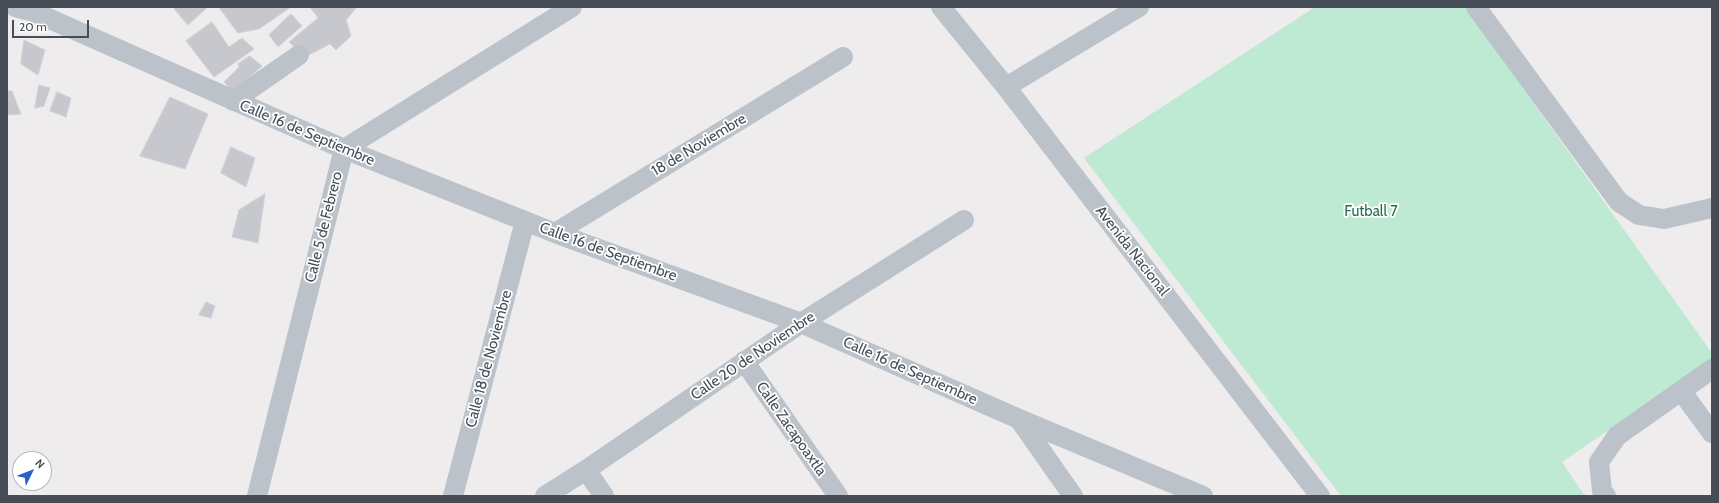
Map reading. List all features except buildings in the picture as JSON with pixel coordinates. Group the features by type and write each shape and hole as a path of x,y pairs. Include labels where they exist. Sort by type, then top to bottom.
{"street":[{"name":"Calle 16 de Septiembre","path":"15,7 38,10 233,101 344,149 525,222 801,323 1019,419 1203,496"},
{"path":"344,149 572,7"},
{"name":"Avenida Nacional","path":"941,7 1006,87 1320,496"},
{"path":"1006,87 1139,7"},
{"path":"1476,7 1619,202 1639,215 1664,218 1712,208"},
{"path":"233,101 299,55"},
{"name":"18 de Noviembre","path":"555,233 843,57"},
{"name":"Calle 5 de Febrero","path":"257,496 344,149"},
{"name":"Calle 20 de Noviembre","path":"545,496 586,470 801,323 964,220"},
{"name":"Calle 18 de Noviembre","path":"453,496 525,222"},
{"name":"Calle Zacapoaxtla","path":"744,361 838,496"},
{"path":"1606,496 1602,491 1600,462 1617,436 1682,392 1712,369"},
{"path":"1682,392 1712,433"},
{"path":"1019,419 1073,496"},
{"path":"586,470 604,496"}],"green space":[{"name":"Futball 7","path":"1315,7 1465,7 1712,353 1712,360 1562,462 1585,496 1341,496 1084,158"}]}
